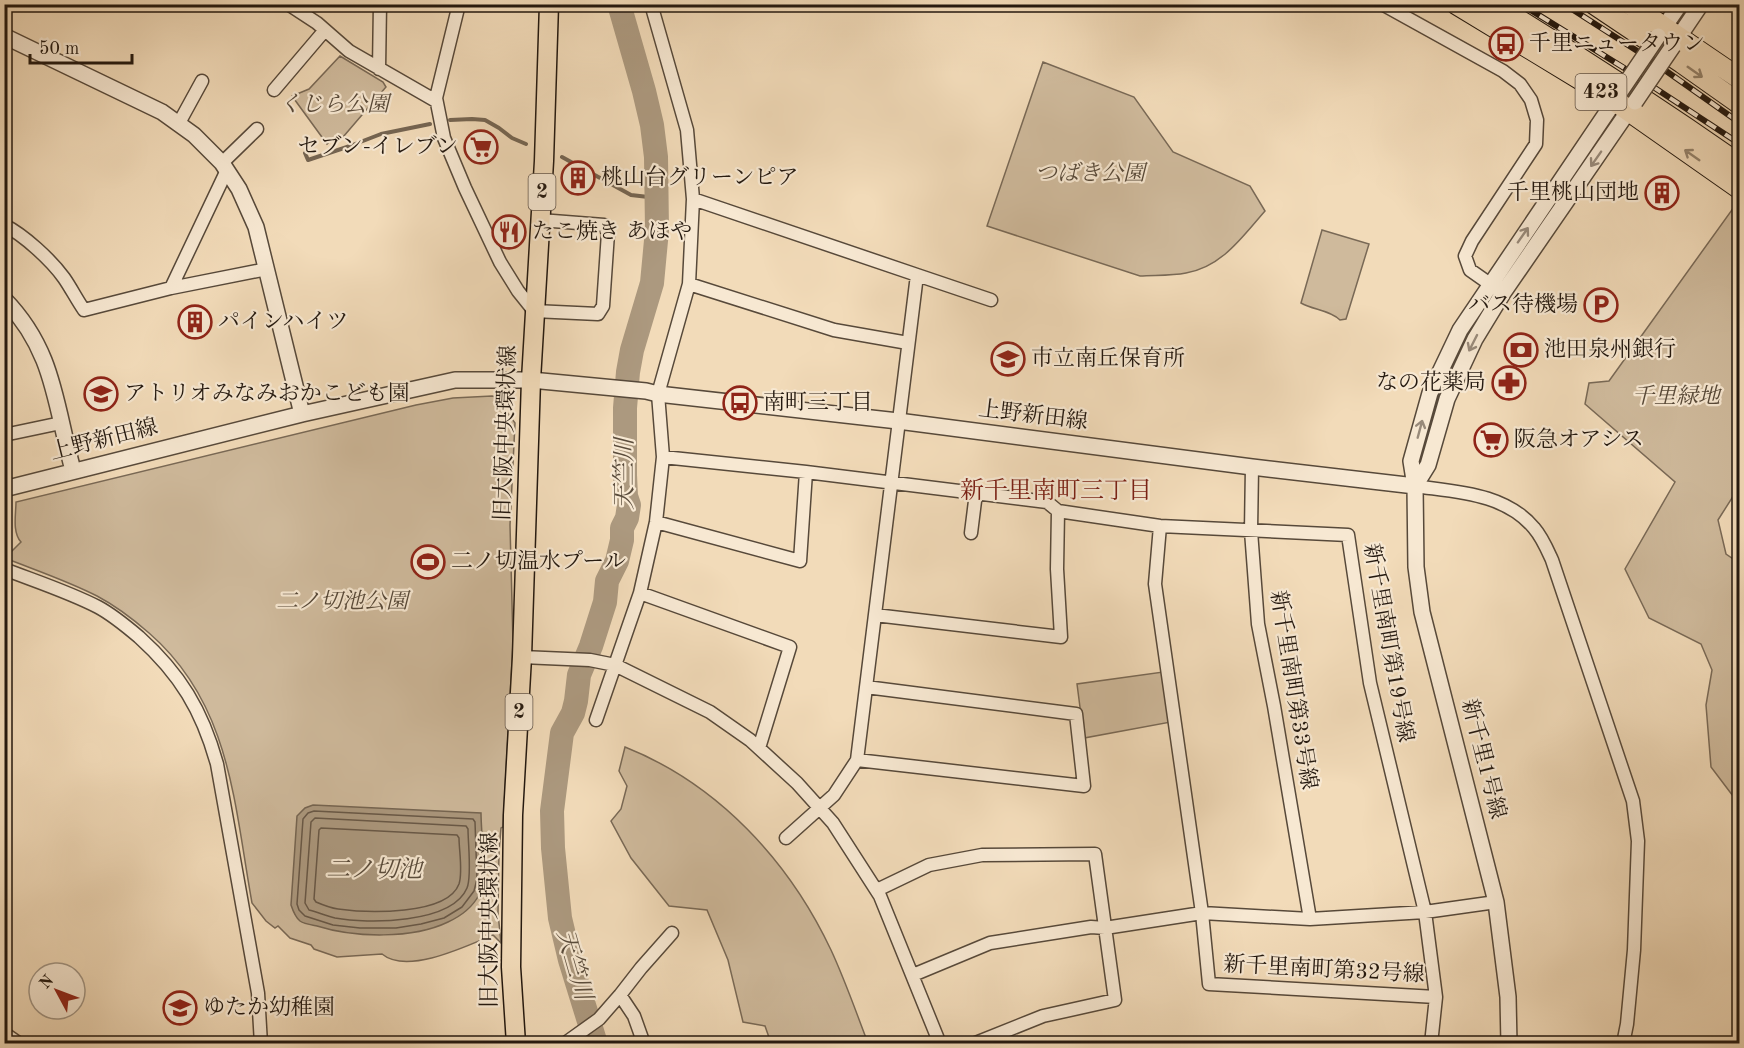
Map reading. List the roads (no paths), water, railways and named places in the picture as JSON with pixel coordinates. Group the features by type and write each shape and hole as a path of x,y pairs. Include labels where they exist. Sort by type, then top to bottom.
{"highway":[{"name":"423","path":"1455,4 1625,101 1740,189"},
{"name":"423","path":"1493,4 1592,64 1740,165"},
{"path":"1594,4 1740,104"},
{"path":"1630,4 1668,36 1740,79"}],"main road":[{"name":"旧大阪中央環状線","path":"516,1044 511,967 513,815 522,657 531,380 549,4"}],"street":[{"path":"4,9 6,4"},
{"path":"288,4 315,21 349,51 436,101"},
{"path":"379,69 380,4"},
{"path":"459,4 436,101 445,140 465,188 500,262 534,311 598,314 603,306 608,233 604,225 540,220"},
{"path":"596,720 640,593 656,522 663,457 652,392 689,284 693,199 687,130 651,4"},
{"path":"1382,4 1503,70 1520,84 1531,100 1537,120 1536,144 1472,241 1465,256 1470,270 1503,293"},
{"path":"1668,36 1680,4"},
{"path":"1625,101 1668,36 1701,4"},
{"path":"274,90 325,30"},
{"path":"4,36 146,104 179,123 202,142 225,167 249,208 259,237 302,414"},
{"path":"179,123 202,81"},
{"name":"新千里1号線","path":"1509,1044 1508,997 1496,902 1422,612 1416,567 1415,486 1412,461 1430,393 1460,330 1489,284 1625,101"},
{"name":"新千里1号線","path":"1415,486 1428,465 1447,399 1475,339 1625,101"},
{"path":"171,288 225,167 257,129"},
{"path":"693,199 991,300"},
{"path":"4,225 34,246 63,276 84,310 171,288 267,269"},
{"path":"786,838 834,795 857,760 917,275"},
{"path":"689,284 834,330 908,343"},
{"path":"4,299 21,317 43,356 55,389 73,470"},
{"name":"上野新田線","path":"4,489 302,414 455,380 531,380 652,392 1415,486"},
{"path":"4,435 61,423"},
{"name":"新千里南町第19号線","path":"663,457 1047,502 1058,511 1160,526 1348,535 1370,683 1425,912 1436,998 1431,1044"},
{"name":"新千里南町第33号線","path":"1252,467 1251,531 1258,624 1310,918"},
{"path":"656,522 800,561 806,472"},
{"path":"1415,486 1480,496 1506,505 1534,528 1552,560 1633,801 1638,841 1634,950 1623,1044"},
{"path":"971,533 976,493"},
{"path":"875,615 1062,637 1057,569 1058,511"},
{"path":"1160,526 1155,584 1202,913"},
{"path":"4,569 99,607 125,625 159,656 182,684 198,711 210,737 217,764 258,993 261,1044"},
{"path":"640,593 789,647 759,748"},
{"path":"522,657 590,660 615,665 710,712 759,748 797,783 820,807 877,890 940,1044"},
{"path":"857,760 1084,786 1076,714 866,687"},
{"path":"877,890 929,866 982,855 1095,854 1115,1000 1043,1016 973,1044"},
{"path":"913,975 990,943 1202,913 1310,918 1425,912 1496,902"},
{"name":"新千里南町第32号線","path":"1202,913 1209,984 1436,998"},
{"path":"564,1044 599,1019 672,933"},
{"path":"620,995 634,1016 644,1044"},
{"path":"4,1035 17,1044"}],"water":[{"name":"二ノ切池","path":"313,805 481,813 483,878 479,895 470,908 448,922 434,928 401,934 349,933 302,922 295,916 291,905 297,816 305,808"}],"waterway":[{"name":"天竺川","path":"596,1044 570,960 560,918 552,811 562,733 573,713 579,675 605,602 607,581 617,561 622,528 627,518 629,505 625,475 625,408 628,372 632,350 652,283 657,230 656,157 652,125 619,4"},
{"path":"450,120 485,120 512,138 526,144"},
{"path":"305,153 308,160 381,134 430,124"},
{"path":"562,157 631,195 657,198"}],"railway":[{"path":"1521,4 1740,144"},
{"path":"1564,4 1642,54 1740,123"}],"place":[{"name":"千里ニュータウン","path":"1506,44"},
{"name":"セブン-イレブン","path":"481,147"},
{"name":"桃山台グリーンピア","path":"578,178"},
{"name":"千里桃山団地","path":"1662,193"},
{"name":"たこ焼き あほや","path":"509,232"},
{"name":"バス待機場","path":"1601,305"},
{"name":"パインハイツ","path":"195,322"},
{"name":"池田泉州銀行","path":"1521,350"},
{"name":"市立南丘保育所","path":"1008,359"},
{"name":"なの花薬局","path":"1509,383"},
{"name":"アトリオみなみおかこども園","path":"101,394"},
{"name":"南町三丁目","path":"740,403"},
{"name":"阪急オアシス","path":"1491,440"},
{"name":"二ノ切温水プール","path":"428,562"},
{"name":"ゆたか幼稚園","path":"180,1008"}],"district":[{"name":"新千里南町三丁目","path":"1056,492"}],"park label":[{"name":"くじら公園","path":"334,105"},
{"name":"つばき公園","path":"1090,174"},
{"name":"千里緑地","path":"1676,397"},
{"name":"二ノ切池公園","path":"342,602"}]}
